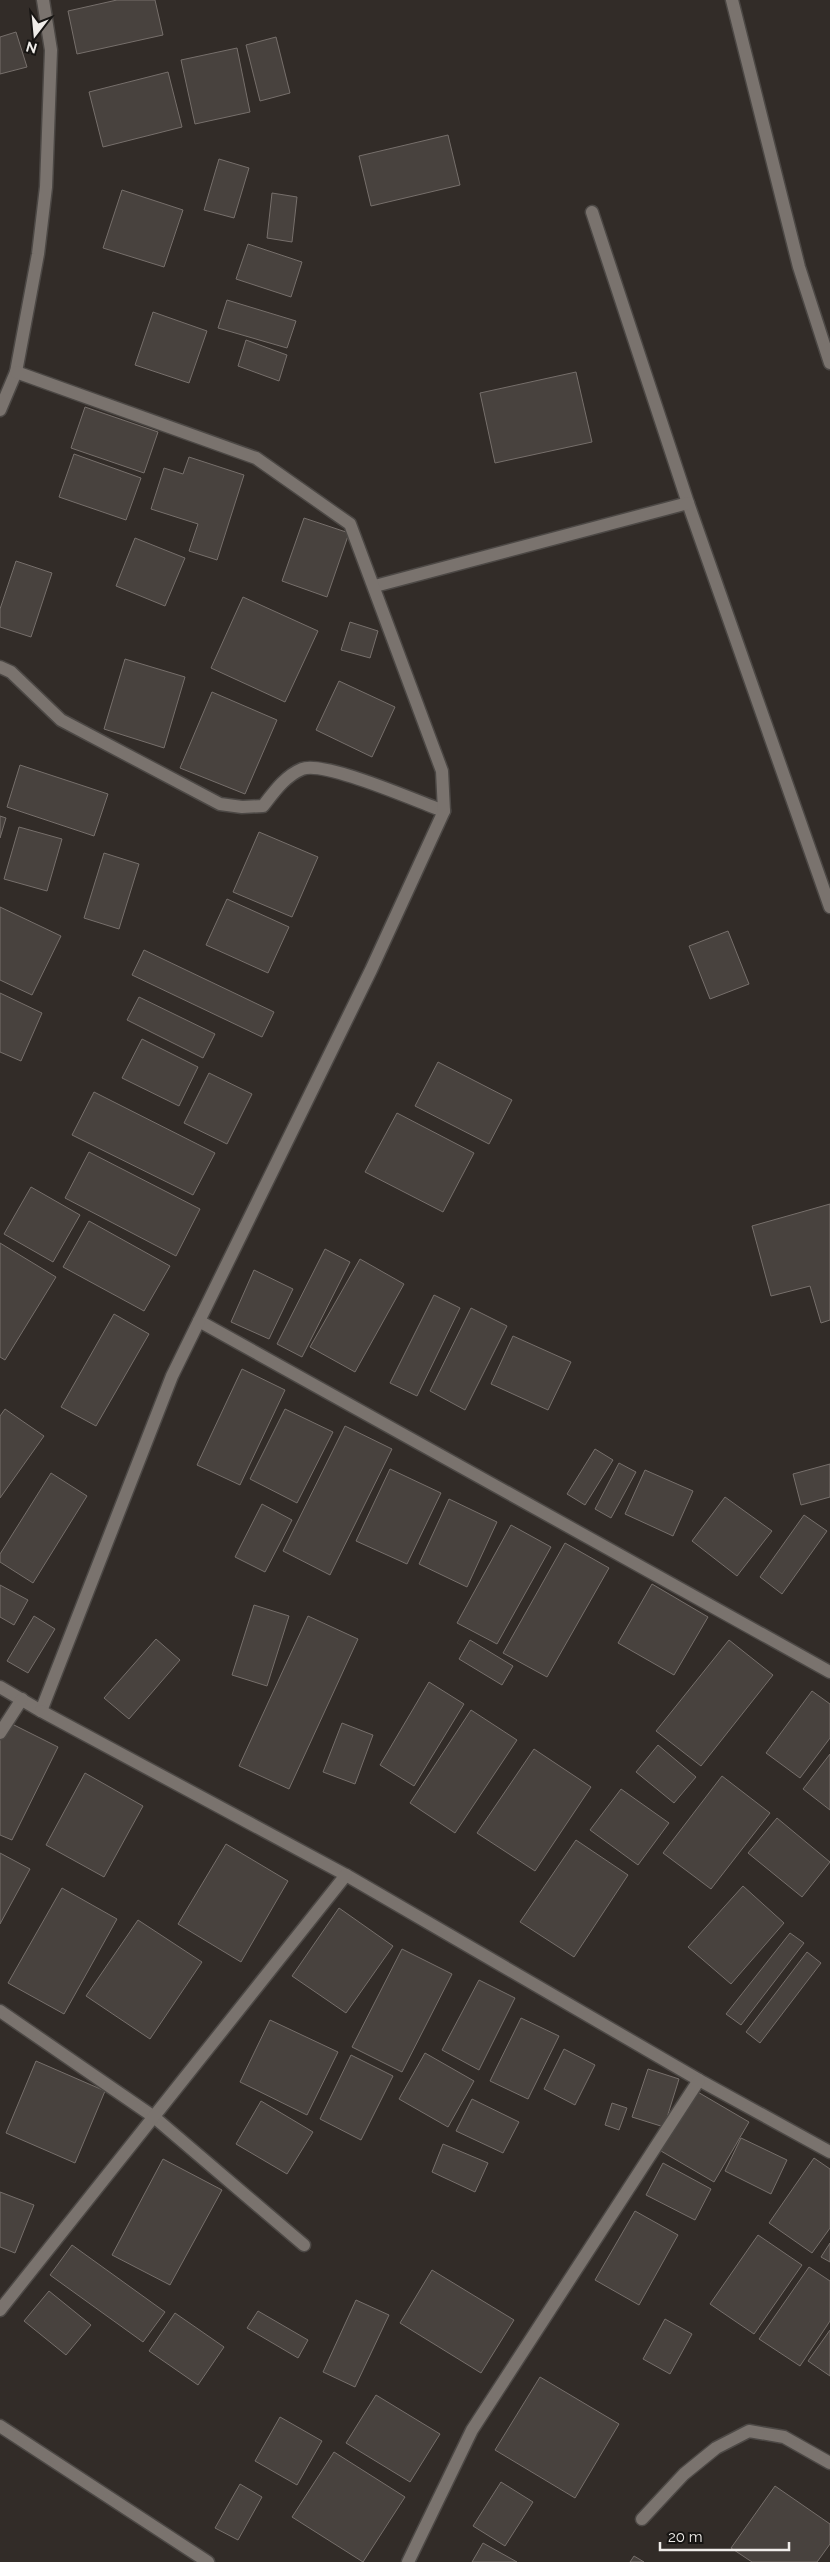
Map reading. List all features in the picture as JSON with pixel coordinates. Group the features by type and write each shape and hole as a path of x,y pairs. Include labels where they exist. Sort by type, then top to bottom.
{"street":[{"path":"0,410 16,372 38,254 46,187 51,50 43,0"},
{"path":"732,0 799,267 830,363"},
{"path":"592,212 688,503 830,907"},
{"path":"16,372 256,458 350,524 375,586 442,771 444,812 371,970 172,1376 41,1711"},
{"path":"375,586 688,503"},
{"path":"0,667 12,672 61,720 220,804 242,807 263,806 284,780 303,768 333,770 444,812"},
{"path":"199,1321 830,1672"},
{"path":"0,1687 346,1876 699,2080 830,2152"},
{"path":"0,1733 22,1699"},
{"path":"0,2310 346,1876"},
{"path":"1,2014 154,2117 304,2245"},
{"path":"408,2562 472,2430 699,2080"},
{"path":"0,2426 208,2562"},
{"path":"642,2519 684,2474 716,2448 749,2431 784,2437 830,2463"}],"building":[{"path":"117,0 155,0 163,35 77,54 68,11"},
{"path":"16,32 27,67 0,74 0,37"},
{"path":"276,37 290,93 260,101 246,45"},
{"path":"237,48 250,112 195,124 181,60"},
{"path":"168,72 182,127 103,147 89,92"},
{"path":"448,135 460,185 371,206 359,156"},
{"path":"219,159 249,168 234,218 204,210"},
{"path":"122,190 183,210 164,267 103,248"},
{"path":"272,193 297,197 292,242 267,238"},
{"path":"248,244 302,262 291,297 236,279"},
{"path":"227,300 296,321 287,348 218,328"},
{"path":"153,312 207,331 189,383 135,365"},
{"path":"246,340 287,355 279,381 238,366"},
{"path":"576,372 592,442 495,463 480,393"},
{"path":"85,407 158,432 144,473 71,448"},
{"path":"74,454 141,478 126,520 59,497"},
{"path":"189,457 244,475 217,560 189,551 198,524 151,509 164,468 183,474"},
{"path":"304,518 349,533 327,597 282,581"},
{"path":"135,538 185,558 165,606 116,586"},
{"path":"16,561 52,573 31,637 0,627 0,609"},
{"path":"243,597 318,631 285,702 211,668"},
{"path":"350,622 378,631 370,658 341,650"},
{"path":"125,659 185,677 164,748 104,729"},
{"path":"339,681 395,707 372,757 316,730"},
{"path":"212,692 277,720 245,794 180,768"},
{"path":"20,765 108,794 94,836 7,807"},
{"path":"0,816 6,818 0,838"},
{"path":"19,827 62,839 47,891 4,879"},
{"path":"259,832 318,857 292,917 233,892"},
{"path":"104,853 139,864 119,929 84,918"},
{"path":"227,899 289,927 268,973 206,945"},
{"path":"0,907 61,936 32,995 0,980"},
{"path":"728,931 749,984 710,999 689,946"},
{"path":"144,950 274,1012 262,1037 132,975"},
{"path":"0,993 42,1013 21,1061 0,1052"},
{"path":"139,997 215,1034 203,1058 127,1020"},
{"path":"142,1039 198,1067 179,1106 122,1078"},
{"path":"438,1062 512,1100 489,1144 415,1106"},
{"path":"209,1073 252,1094 227,1144 184,1123"},
{"path":"94,1092 215,1153 193,1195 72,1135"},
{"path":"397,1113 474,1153 443,1212 365,1172"},
{"path":"89,1152 200,1209 176,1256 65,1198"},
{"path":"31,1187 80,1215 53,1262 4,1234"},
{"path":"830,1204 830,1320 821,1323 810,1286 771,1296 752,1226"},
{"path":"89,1221 170,1266 144,1311 63,1267"},
{"path":"0,1243 56,1277 5,1360 0,1357"},
{"path":"325,1249 350,1262 302,1357 277,1344"},
{"path":"360,1259 404,1284 355,1372 310,1347"},
{"path":"254,1270 293,1289 269,1339 231,1322"},
{"path":"434,1295 460,1308 417,1396 390,1383"},
{"path":"471,1308 507,1326 465,1410 430,1391"},
{"path":"114,1314 149,1334 96,1426 61,1407"},
{"path":"513,1336 571,1362 548,1410 491,1384"},
{"path":"242,1369 285,1390 240,1485 197,1465"},
{"path":"5,1409 44,1436 0,1498 0,1416"},
{"path":"285,1409 333,1432 297,1503 250,1479"},
{"path":"345,1426 392,1449 330,1575 283,1551"},
{"path":"595,1449 613,1460 585,1505 567,1494"},
{"path":"619,1463 636,1472 611,1518 595,1509"},
{"path":"830,1464 830,1497 801,1505 793,1474"},
{"path":"390,1469 441,1493 407,1564 356,1541"},
{"path":"645,1470 693,1491 673,1536 625,1514"},
{"path":"51,1473 87,1496 33,1583 0,1562 0,1554"},
{"path":"725,1497 772,1531 737,1576 692,1541"},
{"path":"449,1499 497,1522 467,1587 419,1564"},
{"path":"262,1504 292,1520 265,1572 235,1557"},
{"path":"804,1515 827,1531 782,1594 760,1577"},
{"path":"511,1525 551,1547 497,1644 457,1623"},
{"path":"565,1543 609,1568 547,1677 503,1653"},
{"path":"652,1584 708,1617 674,1675 618,1643"},
{"path":"0,1585 28,1600 14,1625 0,1617"},
{"path":"254,1605 289,1616 267,1686 232,1675"},
{"path":"34,1616 55,1629 28,1673 7,1661"},
{"path":"308,1616 358,1639 289,1789 239,1766"},
{"path":"156,1639 180,1660 129,1719 104,1698"},
{"path":"470,1640 513,1666 502,1685 459,1659"},
{"path":"729,1640 773,1675 701,1766 656,1731"},
{"path":"429,1682 464,1704 414,1786 380,1765"},
{"path":"812,1691 830,1704 830,1738 800,1778 766,1753"},
{"path":"471,1710 517,1740 455,1833 410,1803"},
{"path":"4,1720 58,1747 12,1840 0,1835 0,1728"},
{"path":"342,1723 373,1735 355,1784 323,1772"},
{"path":"658,1745 696,1777 674,1803 636,1772"},
{"path":"534,1749 591,1787 535,1871 477,1833"},
{"path":"830,1754 830,1810 803,1789"},
{"path":"85,1773 143,1806 104,1877 46,1845"},
{"path":"722,1776 770,1813 711,1889 663,1853"},
{"path":"621,1789 669,1823 638,1865 590,1830"},
{"path":"777,1818 830,1862 802,1897 748,1853"},
{"path":"576,1840 628,1875 574,1957 520,1922"},
{"path":"226,1844 288,1881 241,1962 178,1924"},
{"path":"0,1853 30,1869 0,1924"},
{"path":"743,1886 784,1923 731,1984 688,1947"},
{"path":"62,1888 117,1919 64,2014 8,1983"},
{"path":"339,1908 393,1946 346,2013 292,1976"},
{"path":"138,1920 202,1962 150,2039 86,1996"},
{"path":"790,1933 804,1943 741,2025 726,2014"},
{"path":"402,1949 452,1974 402,2072 352,2047"},
{"path":"807,1952 821,1963 760,2043 746,2032"},
{"path":"479,1980 515,1998 479,2070 442,2050"},
{"path":"521,2018 559,2036 528,2099 490,2081"},
{"path":"270,2020 338,2052 307,2115 240,2082"},
{"path":"564,2049 595,2065 575,2105 544,2089"},
{"path":"425,2053 474,2081 448,2127 399,2099"},
{"path":"351,2055 393,2076 361,2140 320,2119"},
{"path":"36,2061 105,2091 75,2163 6,2133"},
{"path":"648,2069 679,2079 664,2127 632,2117"},
{"path":"696,2091 749,2122 714,2182 661,2151"},
{"path":"472,2099 519,2122 503,2153 456,2131"},
{"path":"261,2101 313,2132 287,2174 236,2144"},
{"path":"612,2103 627,2108 619,2130 605,2125"},
{"path":"741,2138 787,2160 771,2194 725,2171"},
{"path":"443,2144 488,2163 475,2192 432,2172"},
{"path":"814,2158 830,2169 830,2228 812,2253 769,2223"},
{"path":"163,2159 222,2190 170,2285 112,2255"},
{"path":"663,2163 711,2189 695,2220 646,2195"},
{"path":"0,2192 34,2205 15,2253 0,2247"},
{"path":"635,2211 678,2235 639,2305 595,2280"},
{"path":"758,2235 802,2265 754,2334 710,2304"},
{"path":"830,2243 830,2262 821,2257"},
{"path":"72,2245 165,2312 143,2342 50,2275"},
{"path":"809,2267 830,2281 830,2321 800,2366 759,2339"},
{"path":"432,2270 514,2320 481,2373 400,2323"},
{"path":"49,2291 91,2325 66,2355 24,2321"},
{"path":"356,2300 389,2315 355,2387 323,2372"},
{"path":"258,2311 308,2340 298,2358 247,2328"},
{"path":"175,2313 224,2347 198,2385 149,2351"},
{"path":"665,2319 692,2334 670,2374 643,2359"},
{"path":"830,2330 830,2376 808,2361"},
{"path":"540,2377 619,2424 575,2498 495,2450"},
{"path":"376,2395 440,2434 410,2482 346,2443"},
{"path":"280,2417 322,2441 297,2485 255,2461"},
{"path":"334,2452 405,2497 363,2562 292,2517"},
{"path":"501,2482 533,2502 505,2546 473,2526"},
{"path":"240,2484 262,2497 238,2540 215,2528"},
{"path":"775,2486 830,2524 830,2544 817,2562 752,2562 731,2548"},
{"path":"483,2543 517,2562 472,2562"},
{"path":"634,2556 644,2562 630,2562"}]}
